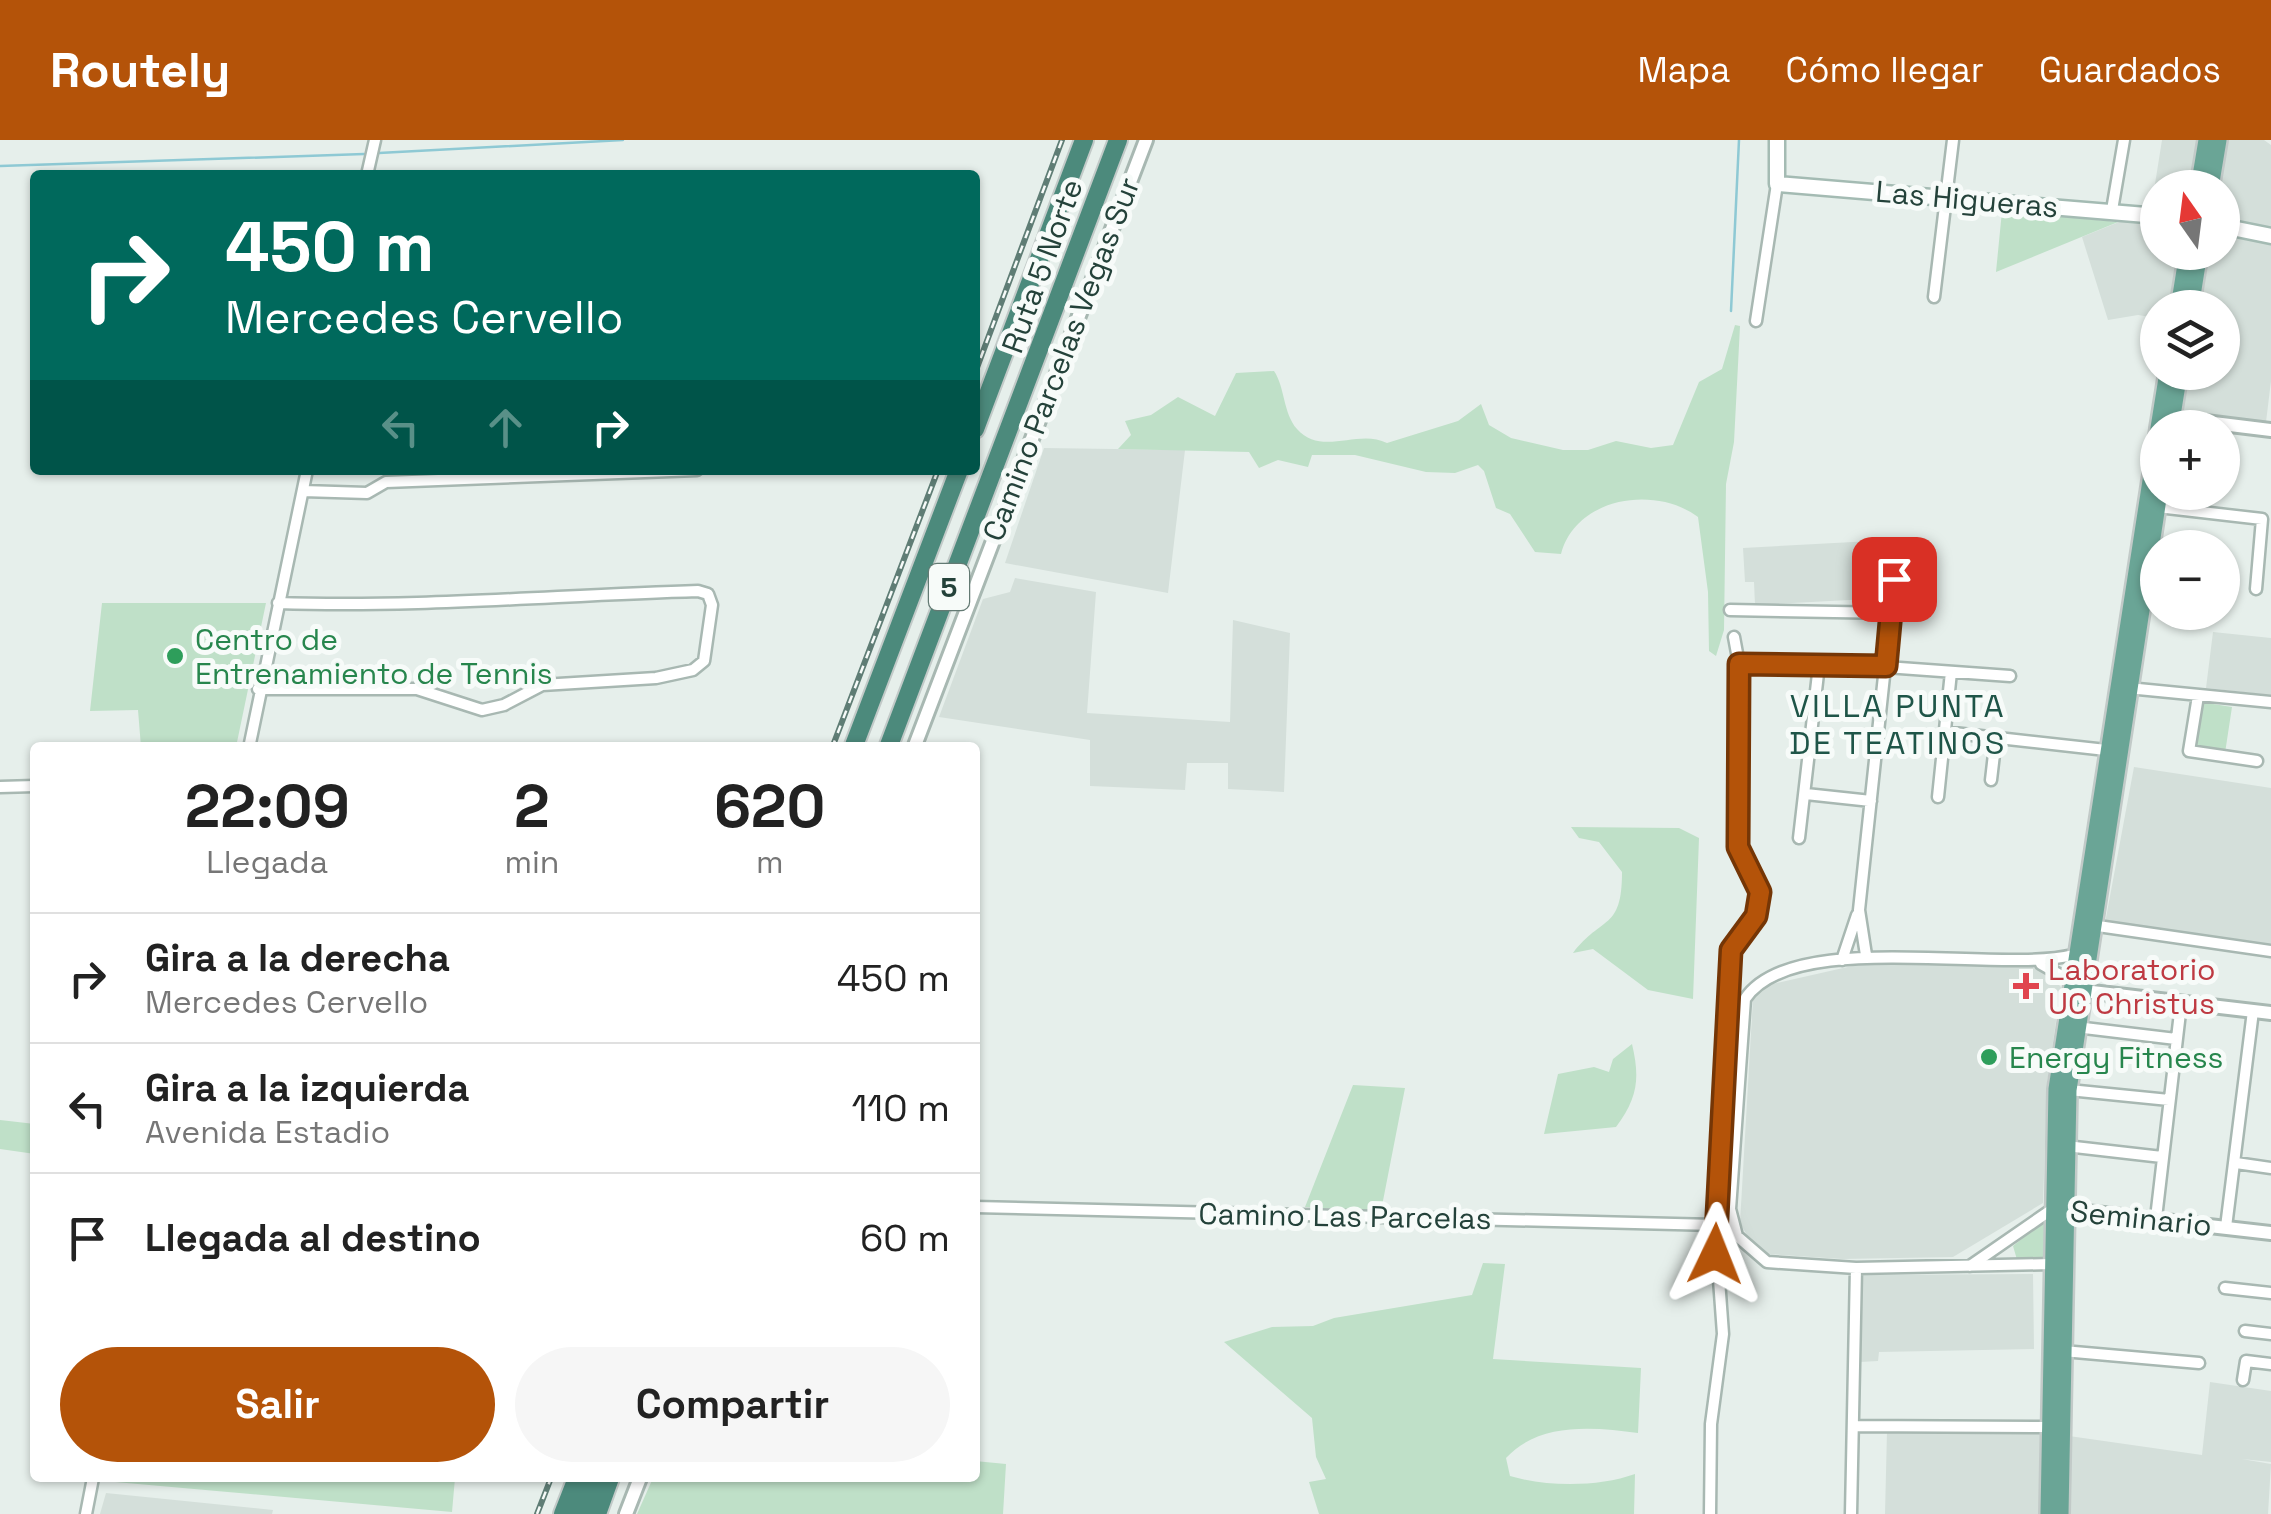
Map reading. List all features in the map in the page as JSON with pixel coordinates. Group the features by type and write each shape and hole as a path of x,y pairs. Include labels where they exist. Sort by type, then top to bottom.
{"highway":[{"name":"Ruta 5 Norte","path":"980,416 1084,140"},
{"name":"Ruta 5 Norte","path":"890,742 1118,140"},
{"name":"5","path":"855,742 957,475"},
{"path":"563,1514 575,1482"},
{"path":"580,1514 591,1482"},
{"path":"599,1514 610,1482"}],"main road":[{"path":"1777,140 1777,184"},
{"path":"2201,170 2206,140"},
{"path":"2215,170 2220,140"},
{"name":"Las Higueras","path":"1777,184 2140,214"},
{"path":"2240,230 2271,236"},
{"path":"2061,1514 2063,1351 2056,1090 2073,987 2091,925 2147,510"},
{"path":"2048,1514 2051,1264 2075,1026 2073,955 2106,750 2123,687 2157,510"}],"street":[{"path":"369,170 374,140"},
{"name":"Camino Parcelas Vegas Sur","path":"916,742 1146,140"},
{"path":"1934,296 1953,140"},
{"path":"2112,210 2124,140"},
{"path":"1756,320 1777,184"},
{"path":"1052,316 1077,325"},
{"path":"2240,428 2271,430"},
{"path":"250,742 306,475"},
{"path":"303,491 367,493 386,482 567,475"},
{"path":"2216,510 2262,518 2266,549 2256,588"},
{"path":"1842,960 1859,910 1898,546"},
{"path":"258,690 416,688 441,693 470,709 489,709 542,685 656,678 693,670 704,661 712,605 701,591 427,599 340,606 278,603"},
{"path":"1730,610 1891,612"},
{"path":"1710,1514 1711,1424 1723,1334 1715,1225 1731,950 1756,916 1760,892 1738,847 1739,664 1734,637"},
{"path":"1739,664 1886,666 2010,676"},
{"path":"1799,838 1819,665"},
{"path":"1938,797 1951,672"},
{"path":"2123,687 2271,702"},
{"path":"2198,696 2190,751 2257,761"},
{"path":"1945,732 2106,750"},
{"path":"1991,780 1996,737"},
{"path":"0,787 30,786"},
{"path":"1806,794 1871,801"},
{"path":"1859,910 1866,954"},
{"path":"2091,925 2271,951"},
{"path":"2051,1264 1856,1268 1767,1262 1737,1236 1730,1209 1745,999 1755,985 1770,976 1866,954 2040,963 2073,955"},
{"path":"2040,963 2073,987 2271,1013"},
{"path":"2156,1218 2182,1004"},
{"path":"2226,1227 2253,1011"},
{"path":"2075,1026 2176,1039"},
{"path":"2069,1090 2169,1100"},
{"path":"2065,1146 2162,1157"},
{"path":"2236,1164 2271,1168"},
{"name":"Camino Las Parcelas","path":"980,1207 1715,1225"},
{"name":"Seminario","path":"1970,1267 2057,1210 2271,1233"},
{"path":"1851,1514 1856,1268"},
{"path":"2225,1288 2271,1293"},
{"path":"2246,1331 2271,1334"},
{"path":"2063,1351 2198,1363"},
{"path":"2244,1380 2246,1361 2271,1364"},
{"path":"1853,1426 2049,1427"},
{"path":"86,1514 92,1482"},
{"path":"626,1514 638,1482"}],"shaded area":[{"path":"2162,140 2264,140 2271,145 2271,381 2266,422 2240,420 2240,410 2183,410 2185,390 2240,390 2240,290 2140,290 2140,315 2108,320 2082,237 2140,213 2140,270 2240,270 2240,170 2157,170"},
{"path":"1044,448 1185,450 1168,593 1005,563"},
{"path":"1872,541 1874,564 1885,563 1887,598 1755,605 1754,582 1745,582 1743,548"},
{"path":"1015,578 1096,592 1087,713 1230,722 1233,620 1290,633 1284,792 1228,789 1228,763 1187,763 1185,790 1090,786 1090,740 939,717 983,599 1010,592"},
{"path":"2213,632 2271,638 2271,695 2206,688"},
{"path":"2134,767 2271,788 2271,949 2105,923"},
{"path":"1874,961 2038,964 2061,987 2047,1083 2043,1203 1953,1257 1842,1259 1767,1254 1755,1249 1740,1223 1753,998 1764,986"},
{"path":"2033,1274 2034,1349 1879,1352 1878,1361 1860,1362 1859,1275"},
{"path":"2210,1382 2271,1391 2271,1462 2242,1459 2271,1464 2268,1514 1885,1514 1887,1431 2034,1431 2202,1455"},
{"path":"106,1493 273,1510 272,1514 100,1514"}],"green space":[{"path":"2002,211 2118,222 1996,272"},
{"path":"1735,325 1740,326 1734,442 1726,484 1724,630 1716,656 1709,651 1708,592 1698,517 1680,507 1661,501 1619,502 1583,520 1569,535 1561,554 1535,552 1510,514 1496,508 1484,471 1478,465 1455,473 1426,472 1355,455 1312,455 1308,467 1278,460 1259,468 1249,452 1118,449 1131,435 1125,421 1151,415 1178,397 1215,416 1236,373 1274,371 1292,423 1318,441 1364,438 1387,443 1458,421 1481,404 1489,425 1511,438 1563,450 1588,450 1616,441 1651,448 1673,445 1699,382 1722,369"},
{"name":"Centro de Entrenamiento de Tennis","path":"102,603 266,603 237,742 141,742 138,710 90,711"},
{"path":"2201,702 2232,707 2225,753 2194,749"},
{"path":"1571,827 1679,828 1699,838 1693,999 1648,990 1593,949 1573,953 1614,914 1622,872 1599,842 1579,838"},
{"path":"1632,1044 1635,1087 1629,1107 1616,1127 1544,1134 1558,1074 1594,1067 1609,1072 1613,1059"},
{"path":"1353,1085 1405,1088 1381,1211 1305,1207"},
{"path":"0,1120 30,1123 30,1153 0,1149"},
{"path":"2044,1221 2045,1261 2018,1263 2013,1246"},
{"path":"1483,1263 1505,1264 1493,1359 1641,1368 1638,1433 1585,1429 1534,1438 1506,1458 1510,1476 1573,1484 1635,1474 1634,1514 1319,1514 1309,1482 1326,1479 1316,1457 1312,1418 1224,1342 1272,1327 1313,1326 1334,1318 1472,1295"},
{"path":"980,1461 1006,1464 1003,1514 637,1514 651,1482 980,1482"},
{"path":"115,1482 455,1482 452,1512"}],"waterway":[{"path":"379,153 623,140"},
{"path":"1731,311 1739,140"},
{"path":"0,166 364,154"}],"railway":[{"path":"980,360 1062,140"},
{"path":"834,742 936,475"},
{"path":"537,1514 549,1482"}],"place":[{"name":"Centro de Entrenamiento de Tennis","path":"175,656"},
{"name":"Laboratorio UC Christus","path":"2026,986"},
{"name":"Energy Fitness","path":"1989,1057"}],"district":[{"name":"VILLA PUNTA DE TEATINOS","path":"1898,724"}],"route":[{"path":"1715,1254 1731,950 1756,916 1760,892 1738,847 1739,664 1886,666 1894,579"}]}
